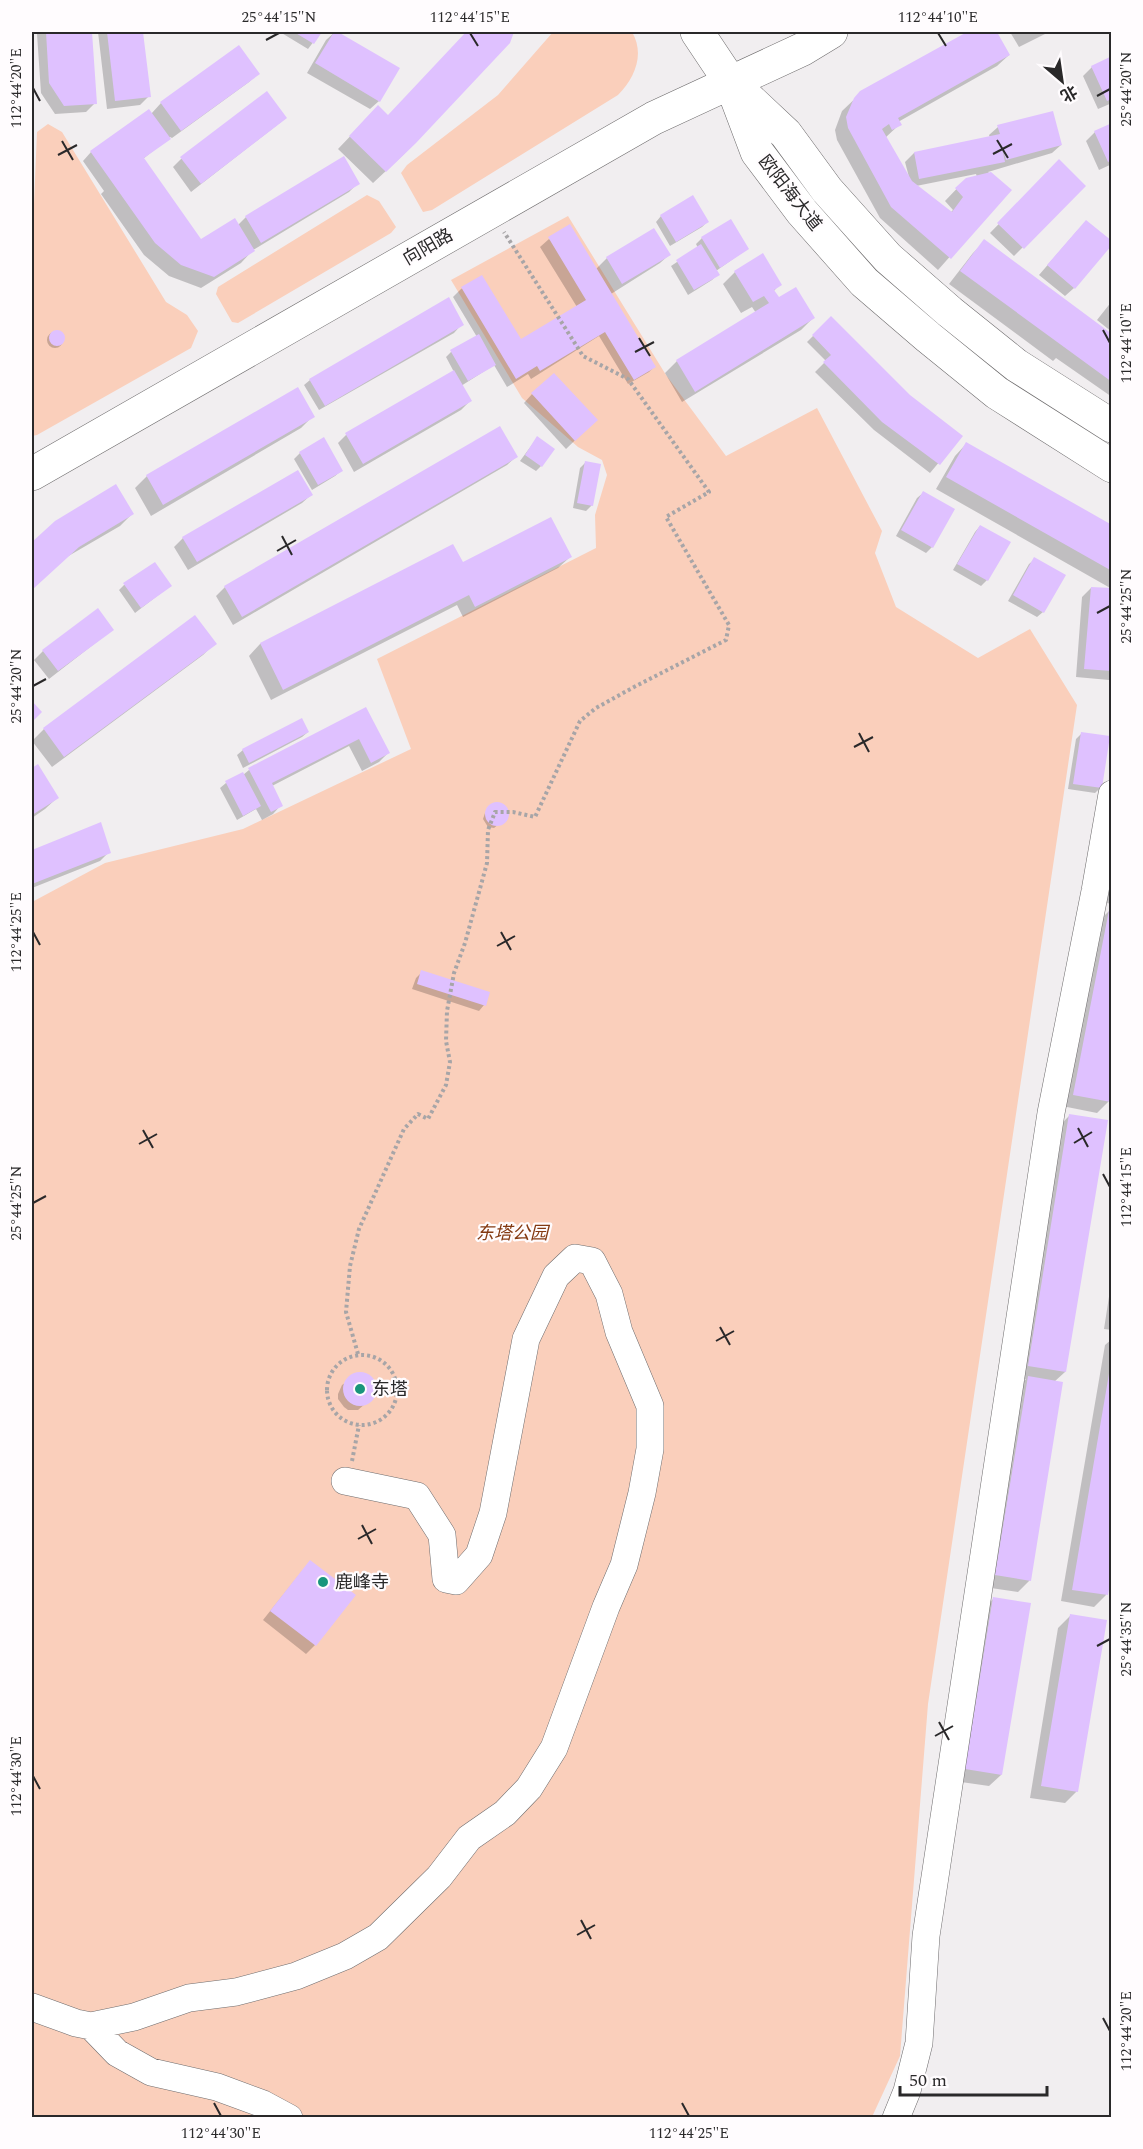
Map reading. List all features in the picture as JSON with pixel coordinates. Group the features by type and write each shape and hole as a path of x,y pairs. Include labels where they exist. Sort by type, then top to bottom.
{"main road":[{"path":"697,32 731,83"},
{"name":"向阳路","path":"32,474 654,118 804,49 831,32"},
{"name":"欧阳海大道","path":"731,83 786,134 827,190 888,258 1016,365 1112,426"},
{"name":"欧阳海大道","path":"731,83 757,152 802,212 864,282 928,338 997,393 1112,466"}],"street":[{"path":"896,2118 907,2091 919,2043 926,1936 1049,1124 1112,794"},
{"path":"32,2007 76,2024 91,2026 134,2017 189,1998 236,1992 296,1976 345,1956 378,1937 439,1877 469,1838 505,1813 529,1788 554,1748 606,1607 624,1565 642,1493 650,1449 650,1406 619,1332 609,1294 592,1261 575,1258 556,1276 526,1339 493,1513 479,1555 456,1581 446,1579 442,1535 417,1496 345,1481"},
{"path":"91,2026 117,2053 150,2072 217,2087 263,2104 289,2118"}],"path":[{"path":"358,1354 346,1312 350,1266 359,1229 404,1129 417,1114 428,1119 446,1085 450,1062 446,1041 447,1011 454,973 481,889 487,863 488,830 495,812 513,812 535,817 580,721 596,708 726,640 729,625 666,517 709,492 628,379 583,356 491,211"},
{"path":"358,1354 381,1359 390,1367 398,1389 396,1401 390,1411 382,1419 371,1424 348,1423 331,1407 327,1396 330,1373 347,1357 358,1354"},
{"path":"356,1447 359,1425"}],"green space":[{"path":"553,32 632,32 636,40 638,57 629,81 618,95 432,210 423,212 401,173 407,165 498,95"},
{"path":"48,124 62,132 166,302 187,315 198,331 191,348 32,436 32,252 37,132"},
{"path":"367,195 379,201 396,227 391,233 238,323 232,322 216,294 218,287"},
{"name":"东塔公园","path":"568,216 666,375 726,456 817,408 882,531 875,553 896,607 978,658 1030,629 1077,705 928,1704 900,2056 872,2117 32,2118 32,902 105,863 243,829 411,749 377,659 596,548 595,515 607,475 602,460 578,447 522,398 451,280"}],"building":[{"path":"46,32 92,32 97,104 64,106 49,83"},
{"path":"107,32 143,32 151,97 115,101"},
{"path":"294,32 322,32 314,44"},
{"path":"334,32 338,32 400,68 380,102 315,63"},
{"path":"466,32 514,32 510,43 386,172 349,136 378,105 388,115"},
{"path":"967,32 997,32 1010,55 898,118 902,125 892,130 889,124 882,129 912,181 952,212 963,197 955,188 966,178 991,172 1012,190 951,259 891,207 848,128 846,117 854,98 860,91"},
{"path":"239,45 260,74 181,131 160,102"},
{"path":"1112,56 1112,99 1107,101 1091,66"},
{"path":"267,91 287,118 201,184 180,157"},
{"path":"149,109 171,139 144,158 201,239 235,218 255,251 214,277 181,265 155,243 90,151"},
{"path":"1053,111 1062,145 1006,160 1001,143 1005,162 919,179 914,152 1000,134 997,125"},
{"path":"1112,123 1112,160 1108,162 1094,131"},
{"path":"344,156 360,184 261,243 245,216"},
{"path":"1059,159 1086,186 1024,249 997,223"},
{"path":"693,195 709,222 676,242 660,215"},
{"path":"731,219 749,249 720,268 701,237"},
{"path":"1086,220 1112,241 1112,245 1075,289 1047,265"},
{"path":"570,224 656,367 634,380 605,332 540,371 537,366 516,379 461,287 482,275 521,339 586,300 548,237"},
{"path":"654,228 671,255 622,284 606,257"},
{"path":"984,239 1112,334 1112,382 960,271"},
{"path":"701,244 720,275 694,290 676,260"},
{"path":"763,253 782,285 774,290 779,297 796,287 815,318 695,392 676,360 769,303 764,296 753,302 734,271"},
{"path":"449,297 464,325 325,406 309,379"},
{"path":"831,316 910,395 963,436 940,465 882,422 823,362 831,355 812,335"},
{"path":"57,330 65,338 57,346 49,338"},
{"path":"479,334 496,365 468,381 450,350"},
{"path":"454,370 472,401 363,464 345,433"},
{"path":"554,373 598,420 575,441 531,393"},
{"path":"298,387 315,417 163,505 146,475"},
{"path":"500,426 518,457 242,617 224,586"},
{"path":"537,436 555,449 542,467 525,455"},
{"path":"324,437 343,471 318,485 299,452"},
{"path":"966,442 1112,525 1112,571 946,477"},
{"path":"585,461 601,464 593,506 577,503"},
{"path":"298,470 313,495 197,562 182,537"},
{"path":"116,484 134,514 79,547 32,590 32,542 55,521"},
{"path":"923,491 955,509 933,548 901,530"},
{"path":"551,517 572,557 475,607 469,595 283,690 260,643 453,544 463,562"},
{"path":"980,525 1011,542 988,581 957,564"},
{"path":"1034,557 1066,575 1044,613 1013,595"},
{"path":"155,562 172,586 141,608 123,583"},
{"path":"1091,587 1112,588 1112,671 1084,669"},
{"path":"98,608 114,630 58,671 42,650"},
{"path":"195,615 217,644 64,757 43,728"},
{"path":"32,701 42,712 32,722"},
{"path":"366,707 390,753 371,763 359,739 272,783 283,806 271,812 248,768"},
{"path":"302,718 309,732 249,763 242,749"},
{"path":"1081,732 1110,736 1102,788 1073,784"},
{"path":"38,764 59,798 32,815 32,768"},
{"path":"243,772 261,806 243,816 225,781"},
{"path":"497,802 505,806 509,814 505,822 497,826 489,822 485,814 489,806"},
{"path":"101,822 111,853 32,884 32,850"},
{"path":"1110,905 1112,905 1111,1102 1073,1095"},
{"path":"421,970 490,992 486,1006 417,984"},
{"path":"1069,1114 1108,1120 1066,1372 1028,1366"},
{"path":"1110,1368 1112,1574 1108,1595 1072,1590"},
{"path":"360,1372 372,1377 377,1389 372,1401 360,1406 348,1401 343,1389 348,1377"},
{"path":"1028,1376 1063,1382 1031,1581 995,1575"},
{"path":"310,1560 356,1595 316,1646 270,1611"},
{"path":"993,1597 1031,1603 1002,1775 965,1769"},
{"path":"1070,1614 1107,1620 1078,1792 1041,1786"}],"place":[{"name":"东塔","path":"360,1389"},
{"name":"鹿峰寺","path":"323,1582"}]}
